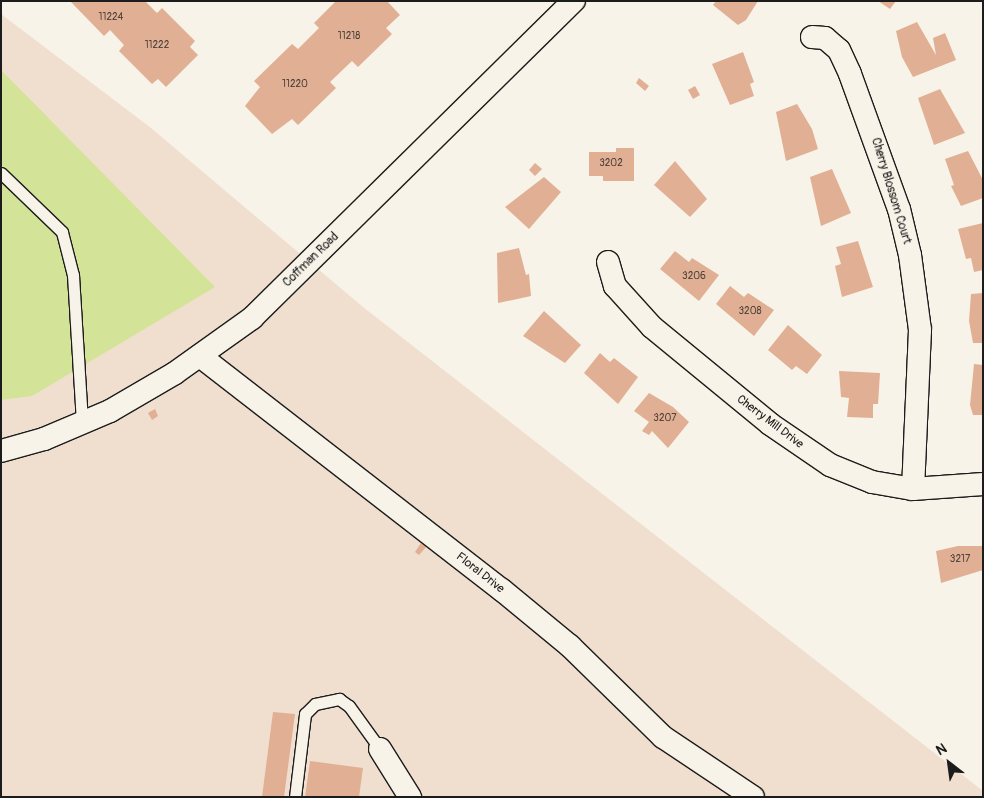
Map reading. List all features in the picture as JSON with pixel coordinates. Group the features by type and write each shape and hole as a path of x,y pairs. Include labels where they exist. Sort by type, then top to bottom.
{"street":[{"name":"Coffman Road","path":"1,451 82,423 110,411 200,356 252,318 574,1"},
{"name":"Cherry Blossom Court","path":"812,37 825,38 839,50 850,74 899,209 910,255 920,330 914,489"},
{"name":"Cherry Mill Drive","path":"608,262 615,286 652,327 770,424 830,465 872,482 914,489 983,484"},
{"name":"Floral Drive","path":"200,356 502,590 570,646 662,737 752,797"},
{"path":"380,749 410,797"}],"lane":[{"path":"1,173 62,232 73,275 82,423"},
{"path":"295,797 304,714 315,704 339,699 350,706 380,749"}],"shaded area":[{"path":"1,14 151,128 363,307 983,791 983,797 1,797"}],"green space":[{"path":"1,70 215,287 32,396 1,400"}],"building":[{"path":"145,1 157,13 162,8 195,41 190,47 198,55 166,87 158,79 152,84 119,51 124,45 110,30 104,36 71,2"},
{"path":"336,1 387,1 400,15 386,28 392,34 358,67 352,61 330,82 336,88 298,125 292,119 272,134 245,106 260,87 254,81 292,44 298,49 319,28 314,23"},
{"path":"716,1 758,1 746,20 738,25 713,5"},
{"path":"878,1 896,1 890,9"},
{"path":"917,22 936,55 933,38 945,33 956,60 913,77 902,57 896,31"},
{"path":"743,52 754,82 750,84 754,96 730,105 712,64"},
{"path":"639,78 649,86 645,91 636,83"},
{"path":"695,86 700,95 693,99 688,90"},
{"path":"940,89 965,133 934,145 918,98"},
{"path":"797,104 812,129 818,149 786,161 776,112"},
{"path":"616,148 634,148 634,181 603,181 603,176 589,176 589,152 616,152"},
{"path":"968,151 983,180 983,198 961,206 951,186 954,185 945,159"},
{"path":"675,161 707,199 690,217 654,185"},
{"path":"535,163 542,169 535,176 529,170"},
{"path":"832,169 851,213 821,226 810,177"},
{"path":"544,177 561,192 529,229 505,207"},
{"path":"983,223 983,270 974,272 971,258 966,259 958,229"},
{"path":"858,241 873,287 842,297 835,266 841,264 836,247"},
{"path":"519,248 526,275 529,274 531,296 498,303 497,253"},
{"path":"675,251 689,262 692,258 719,275 699,301 660,269"},
{"path":"730,286 744,297 748,293 774,310 754,336 716,304"},
{"path":"983,293 983,343 973,343 969,321 971,294"},
{"path":"544,311 581,345 565,363 523,336"},
{"path":"788,325 822,355 807,374 796,366 792,370 768,350"},
{"path":"600,353 610,362 614,358 638,377 618,404 584,373"},
{"path":"974,364 983,365 983,415 973,415 970,405"},
{"path":"839,371 880,373 878,404 873,404 873,418 847,417 849,398 841,397"},
{"path":"649,393 673,407 689,422 668,448 652,431 649,435 642,431 649,422 634,411"},
{"path":"155,409 158,416 152,420 148,413"},
{"path":"421,543 426,547 419,555 415,552"},
{"path":"958,546 983,546 983,570 941,583 936,551"},
{"path":"273,712 295,714 284,797 262,797"},
{"path":"310,761 363,768 359,797 305,797"}]}
